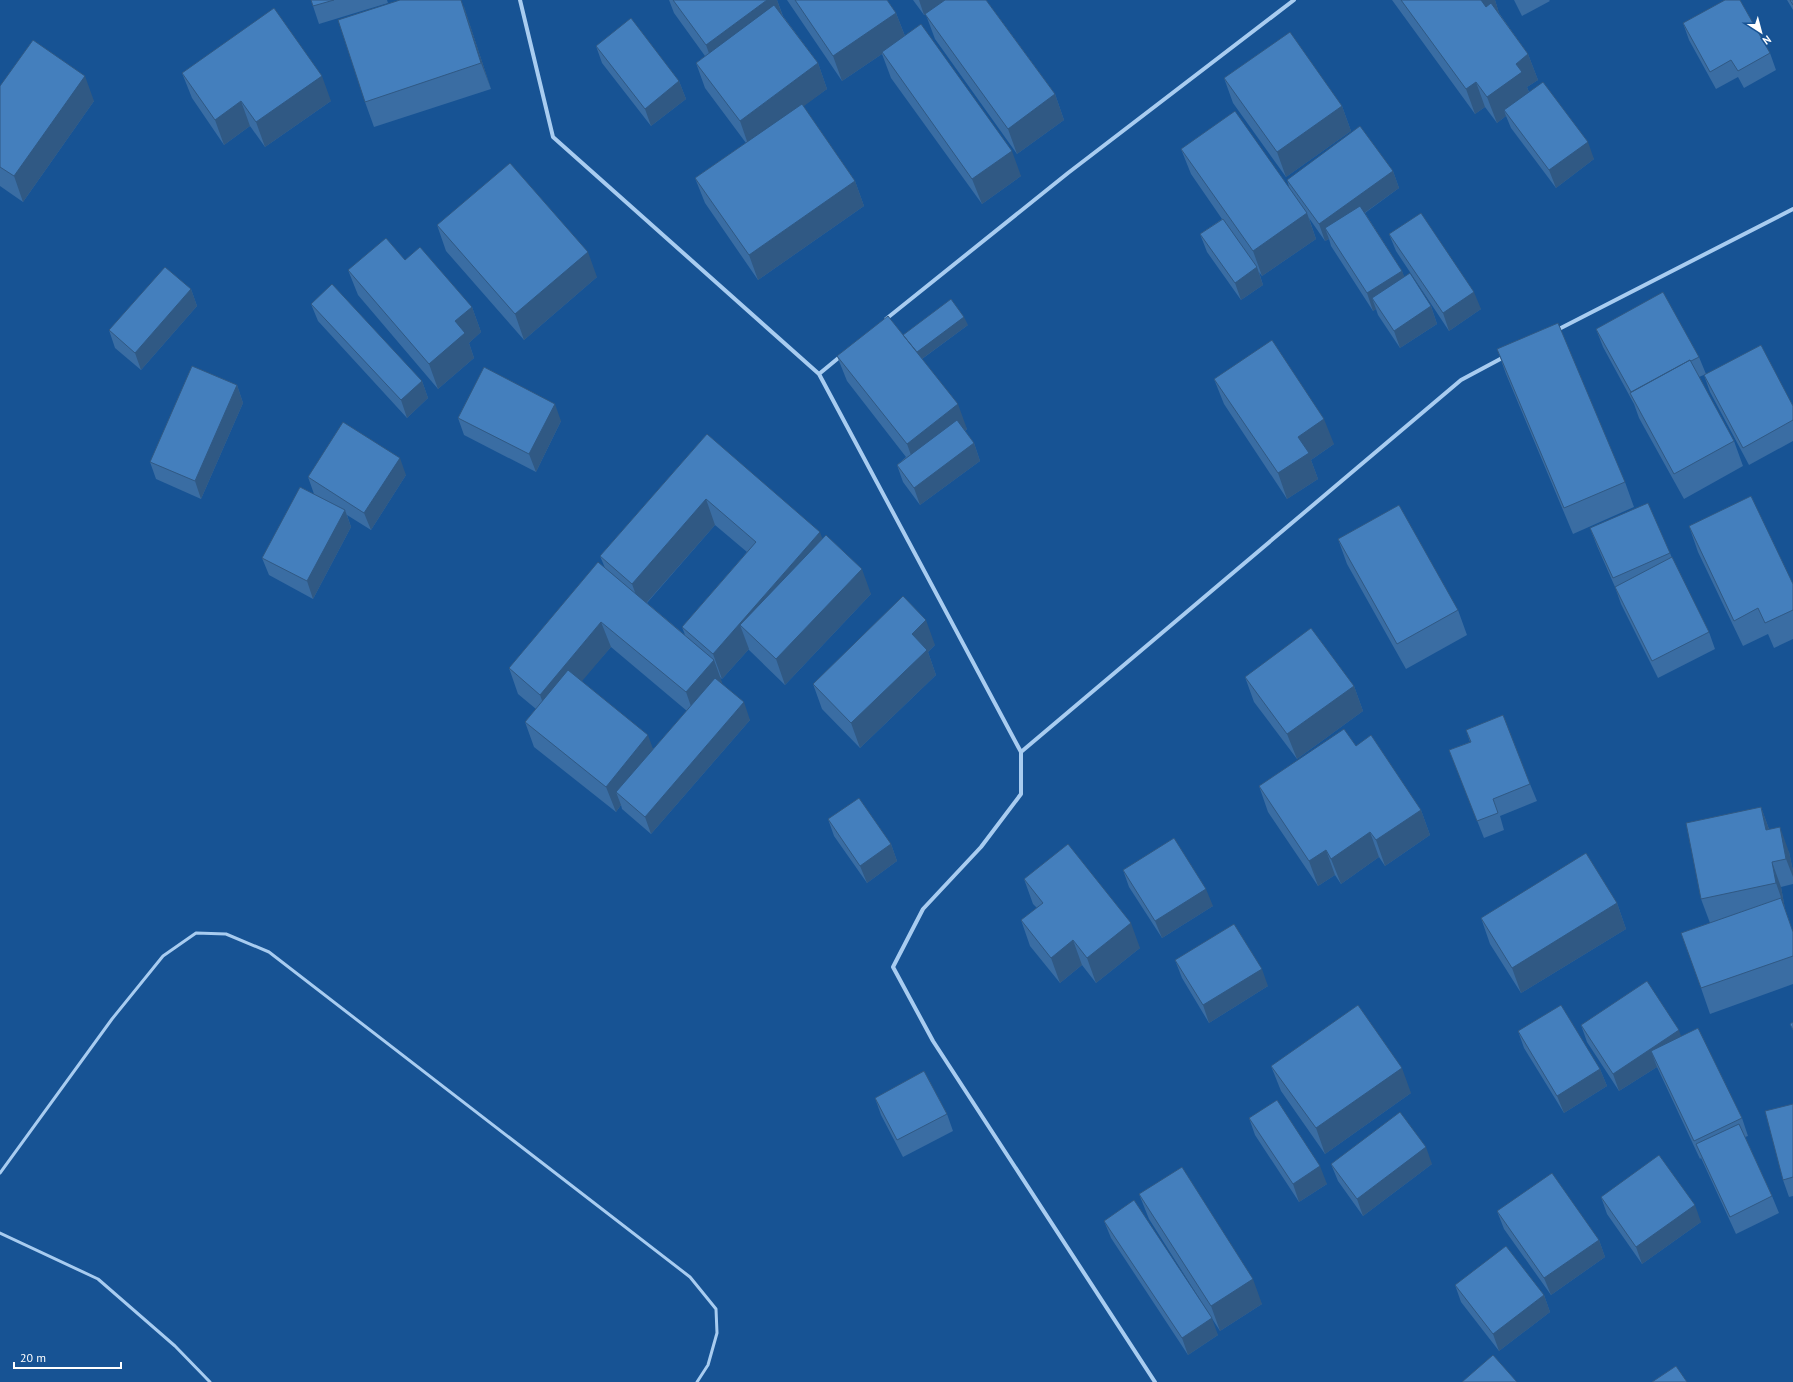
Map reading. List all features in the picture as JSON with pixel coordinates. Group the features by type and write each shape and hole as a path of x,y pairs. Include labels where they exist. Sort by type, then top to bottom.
{"street":[{"path":"520,0 553,137 819,374 1020,752 1021,794 981,847 923,909 893,967 933,1041 1155,1382"},
{"path":"881,324 1068,173 1294,0"},
{"path":"1553,332 1793,209"},
{"path":"819,374 844,354"},
{"path":"1020,752 1461,380 1510,354"}],"lane":[{"path":"0,1173 112,1019 163,956 196,933 226,934 269,952 690,1277 716,1309 717,1333 708,1365 697,1382"},
{"path":"0,1234 98,1278 175,1346 210,1382"}],"building":[{"path":"311,0 334,0 313,6"},
{"path":"400,0 461,0 481,63 365,102 338,20"},
{"path":"673,0 767,0 706,45"},
{"path":"795,0 887,0 896,13 833,56"},
{"path":"945,0 986,0 1055,94 1008,129 925,14"},
{"path":"1401,0 1481,0 1486,7 1491,3 1528,54 1516,64 1522,72 1487,97 1476,82 1466,89"},
{"path":"1725,0 1740,0 1770,53 1738,71 1731,60 1710,72 1683,23"},
{"path":"774,5 818,63 740,121 696,63"},
{"path":"274,8 322,76 256,122 241,101 215,120 182,73"},
{"path":"631,18 679,81 645,109 596,46"},
{"path":"921,24 1012,151 972,179 882,52"},
{"path":"1290,32 1342,106 1277,152 1224,78"},
{"path":"33,40 85,76 14,176 0,167 0,86"},
{"path":"1543,82 1588,142 1549,170 1504,110"},
{"path":"802,104 855,181 749,255 695,178"},
{"path":"1235,111 1307,213 1253,251 1181,149"},
{"path":"1360,126 1393,171 1319,224 1287,180"},
{"path":"510,163 588,252 515,314 437,225"},
{"path":"1360,206 1402,271 1367,293 1325,228"},
{"path":"1421,213 1474,292 1443,313 1389,234"},
{"path":"1223,219 1257,267 1235,283 1200,234"},
{"path":"386,238 405,260 420,247 472,307 455,321 465,333 429,364 348,270"},
{"path":"165,267 191,289 135,353 109,330"},
{"path":"1410,273 1431,306 1394,331 1372,298"},
{"path":"332,284 422,381 401,400 311,304"},
{"path":"1663,292 1699,357 1691,361 1690,360 1631,392 1596,329"},
{"path":"951,299 964,317 917,352 903,335"},
{"path":"888,316 958,404 907,444 837,356"},
{"path":"1558,323 1625,482 1564,508 1497,349"},
{"path":"1272,340 1324,419 1298,437 1309,453 1278,473 1214,379"},
{"path":"1761,345 1793,406 1793,420 1743,448 1704,375"},
{"path":"1690,360 1734,441 1674,474 1630,393"},
{"path":"192,366 237,385 195,481 150,462"},
{"path":"484,367 555,404 529,454 458,418"},
{"path":"957,420 974,443 914,488 897,465"},
{"path":"343,422 400,458 364,513 308,477"},
{"path":"707,434 820,532 713,654 682,627 756,542 706,499 632,584 600,556"},
{"path":"300,487 345,510 307,581 262,558"},
{"path":"1751,496 1793,584 1793,610 1765,623 1758,608 1734,621 1689,526"},
{"path":"1648,503 1670,553 1613,578 1590,528"},
{"path":"1399,505 1458,610 1397,644 1338,539"},
{"path":"826,535 862,569 776,659 740,625"},
{"path":"1672,557 1709,632 1652,661 1615,587"},
{"path":"598,562 714,660 686,692 601,622 540,695 509,668"},
{"path":"903,596 926,620 912,634 927,650 851,723 813,684"},
{"path":"1311,628 1354,686 1287,734 1245,677"},
{"path":"568,670 648,735 606,787 525,722"},
{"path":"715,678 744,702 645,817 616,792"},
{"path":"1503,715 1530,784 1493,799 1498,813 1477,821 1449,750 1471,742 1466,730"},
{"path":"1344,729 1356,746 1371,735 1421,810 1376,840 1370,832 1331,859 1326,850 1309,861 1259,786"},
{"path":"859,798 891,844 860,866 828,819"},
{"path":"1761,807 1766,830 1780,827 1786,859 1772,862 1776,883 1701,899 1686,823"},
{"path":"1174,838 1206,889 1155,921 1123,870"},
{"path":"1068,844 1131,923 1087,958 1073,940 1051,958 1021,920 1043,903 1024,879"},
{"path":"1586,853 1617,903 1512,968 1481,918"},
{"path":"1781,898 1793,932 1793,956 1701,988 1681,933"},
{"path":"1234,924 1262,969 1203,1005 1175,960"},
{"path":"1647,981 1679,1030 1613,1074 1581,1025"},
{"path":"1358,1005 1402,1068 1316,1128 1271,1066"},
{"path":"1561,1005 1600,1069 1557,1096 1518,1031"},
{"path":"1793,1022 1793,1030 1790,1024"},
{"path":"1698,1028 1742,1118 1694,1141 1651,1051"},
{"path":"924,1071 947,1114 897,1140 875,1098"},
{"path":"1277,1100 1320,1166 1293,1184 1249,1118"},
{"path":"1793,1104 1793,1177 1783,1180 1765,1111"},
{"path":"1400,1112 1426,1147 1357,1199 1331,1164"},
{"path":"1739,1124 1772,1196 1730,1217 1696,1144"},
{"path":"1659,1155 1695,1205 1636,1247 1601,1197"},
{"path":"1182,1167 1253,1279 1211,1306 1139,1194"},
{"path":"1552,1173 1599,1240 1544,1278 1497,1211"},
{"path":"1134,1200 1212,1318 1182,1338 1104,1221"},
{"path":"1506,1246 1544,1295 1493,1334 1455,1285"},
{"path":"1493,1355 1517,1382 1462,1382"},
{"path":"1676,1366 1687,1382 1652,1382"}]}
